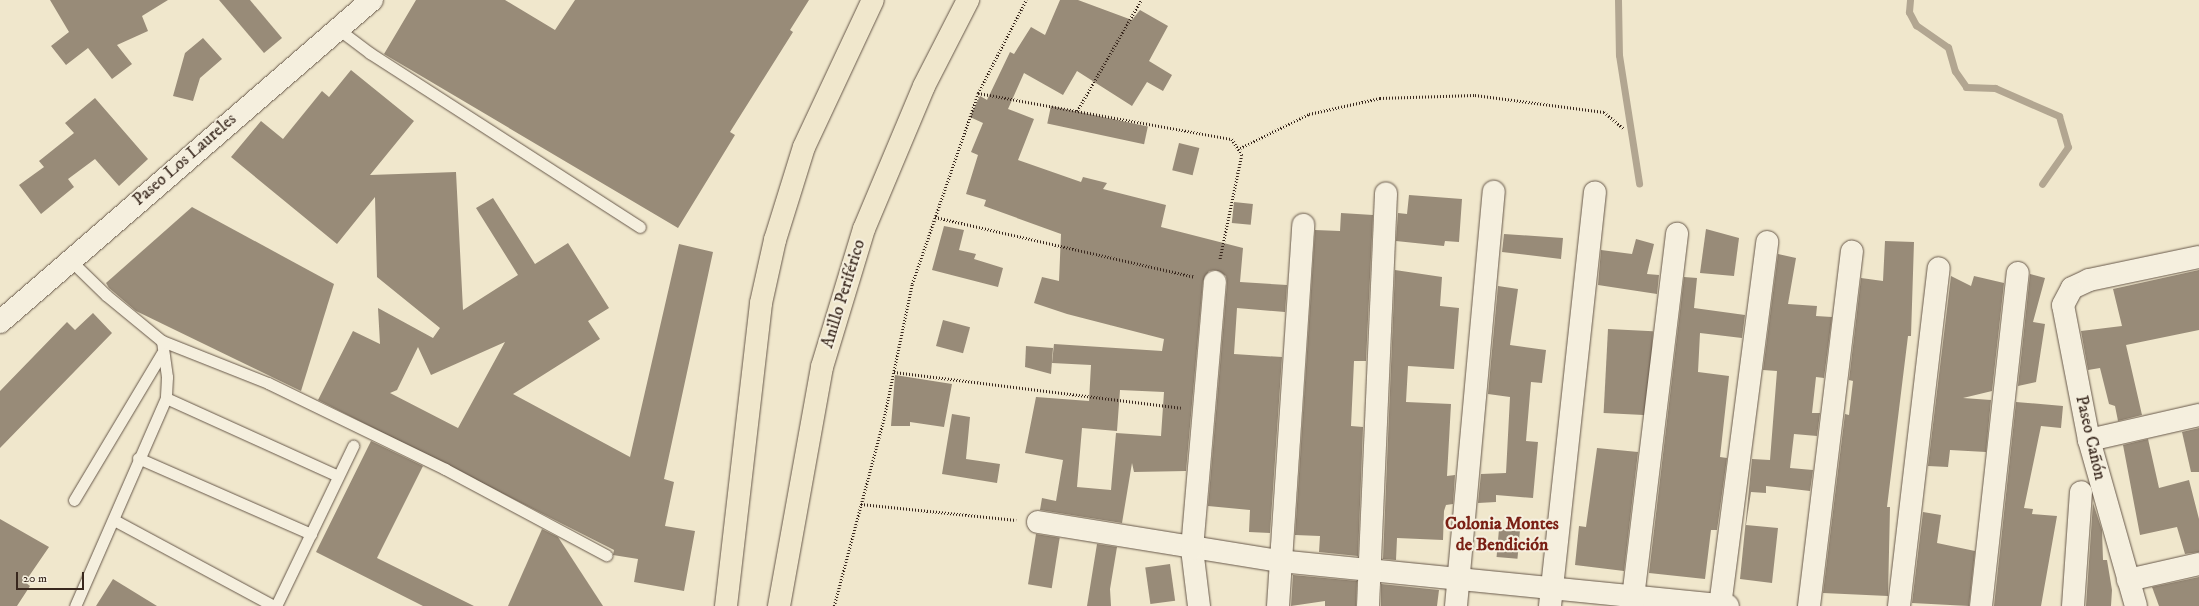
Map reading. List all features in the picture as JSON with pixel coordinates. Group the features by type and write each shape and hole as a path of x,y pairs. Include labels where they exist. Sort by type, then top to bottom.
{"highway":[{"path":"726,606 761,303 775,240 804,147 873,0"},
{"name":"Anillo Periférico","path":"779,606 822,367 864,229 924,86 968,0"}],"street":[{"name":"Paseo Los Laureles","path":"0,322 69,259 372,0"},
{"path":"1456,606 1494,192"},
{"path":"1551,598 1595,192"},
{"path":"1368,606 1386,193"},
{"path":"1278,606 1279,561 1303,224"},
{"path":"1632,603 1677,234"},
{"path":"1038,522 1192,549 1279,561 1458,579 1551,598 1632,603 1723,606 1767,242"},
{"path":"1809,606 1852,252"},
{"name":"Paseo Cañón","path":"2136,606 2089,440 2063,305 2072,288 2089,280 2199,257"},
{"path":"1900,606 1939,268"},
{"path":"1981,606 2018,273"},
{"path":"1199,606 1192,549 1215,282"},
{"path":"2089,440 2199,415"},
{"path":"2073,606 2080,492"},
{"path":"2128,580 2199,564"}],"lane":[{"path":"338,29 370,53 640,227"},
{"path":"69,259 106,295 162,341 268,383 445,469 606,555"},
{"path":"74,606 114,520 138,458 166,398 162,341"},
{"path":"74,500 162,353"},
{"path":"166,398 338,476"},
{"path":"114,520 275,606 353,446"},
{"path":"138,458 311,534"}],"path":[{"path":"834,606 894,372 912,284 978,92 1026,0"},
{"path":"1077,111 1141,0"},
{"path":"935,217 1215,282 1242,155 1240,148 1232,139 1216,134 1077,111 978,92"},
{"path":"1240,148 1309,114 1380,98 1483,96 1604,112 1624,129"},
{"path":"894,372 1203,410"},
{"path":"861,504 1038,522"}],"building":[{"path":"50,0 168,0 142,16 148,31 117,45 132,64 112,79 88,48 66,65 51,46 69,32"},
{"path":"219,0 250,0 282,38 264,53"},
{"path":"416,0 505,0 555,30 575,0 809,0 790,30 793,32 730,132 735,135 678,228 384,54"},
{"path":"1060,0 1078,0 1132,20 1140,10 1168,26 1149,61 1172,75 1163,91 1147,82 1132,106 1077,71 1063,95 1024,73 1008,109 1034,119 1018,160 1081,182 1083,177 1107,183 1103,189 1166,205 1161,227 1243,248 1240,282 1287,285 1285,312 1237,308 1234,354 1282,357 1270,533 1249,532 1250,510 1208,506 1227,283 1226,276 1216,270 1209,271 1203,281 1186,471 1134,472 1132,463 1122,523 1040,510 1042,498 1056,501 1063,460 1025,453 1036,397 1089,401 1091,365 1052,363 1054,344 1162,351 1164,339 1067,314 1034,303 1042,277 1059,281 1061,234 984,206 986,200 966,194 978,155 971,152 983,123 970,117 980,96 987,100 1010,52 1014,54 1031,27 1045,35","holes":["1120,390 1164,392 1161,436 1116,433 1111,490 1077,487 1082,428 1117,431"]},
{"path":"203,38 222,59 200,78 193,101 173,96 185,53"},
{"path":"351,70 414,121 370,175 456,172 463,310 518,275 476,208 493,198 535,264 568,243 609,308 588,321 600,339 513,394 630,457 679,244 713,252 664,479 674,482 665,526 695,531 684,591 634,582 638,559 613,555 614,550 318,400 353,331 380,344 378,308 433,338 440,328 377,277 375,197 337,244 231,157 261,121 283,139 322,91 329,97","holes":["505,342 458,428 390,393 397,390 418,347 431,375"]},
{"path":"95,98 148,159 119,186 95,159 68,179 74,187 41,214 19,185 44,167 39,161 74,133 65,123"},
{"path":"1051,106 1148,127 1144,144 1047,124"},
{"path":"1179,143 1199,148 1193,175 1172,170"},
{"path":"1409,195 1462,199 1459,242 1445,241 1444,246 1396,241 1398,213 1407,214"},
{"path":"1234,202 1253,204 1251,225 1232,223"},
{"path":"192,207 334,284 301,391 136,311 109,288 106,283"},
{"path":"1341,213 1373,215 1366,361 1354,361 1351,426 1363,427 1358,556 1319,552 1320,536 1295,535 1315,230 1340,231"},
{"path":"944,226 964,230 959,250 976,254 974,259 1003,268 998,287 932,270"},
{"path":"1706,229 1739,238 1734,276 1700,273"},
{"path":"1504,234 1563,238 1561,259 1502,252"},
{"path":"1636,239 1654,244 1647,274 1659,275 1657,294 1598,285 1601,250 1632,254"},
{"path":"1885,241 1914,242 1911,336 1908,336 1887,507 1890,507 1888,596 1823,593 1845,414 1849,415 1853,381 1849,380 1861,278 1883,281"},
{"path":"1778,254 1796,258 1788,304 1817,306 1816,316 1832,317 1824,378 1816,377 1812,413 1820,413 1817,436 1794,434 1790,468 1813,470 1810,491 1766,486 1766,493 1751,492 1746,525 1778,528 1772,583 1740,579 1752,459 1770,460 1777,371 1763,370"},
{"path":"1395,270 1442,277 1440,306 1459,308 1454,369 1408,366 1406,402 1451,404 1447,476 1455,475 1453,504 1446,505 1444,511 1443,540 1397,538 1396,560 1383,559"},
{"path":"2199,270 2199,330 2126,345 2142,415 2118,421 2115,406 2109,404 2100,368 2088,370 2081,331 2122,326 2113,289"},
{"path":"2030,274 2045,278 2033,322 2045,324 2036,382 2018,386"},
{"path":"1951,276 1971,286 1974,276 2004,283 1992,391 1963,398 1991,400 1986,452 1950,450 1948,467 1928,466"},
{"path":"1684,277 1697,278 1694,308 1745,315 1742,338 1700,333 1698,372 1729,376 1720,457 1727,458 1717,530 1711,530 1705,579 1649,573"},
{"path":"1498,286 1518,289 1510,345 1546,350 1542,383 1531,382 1526,441 1538,442 1533,498 1496,495 1496,502 1478,503 1481,474 1506,473 1510,397 1488,394"},
{"path":"93,313 112,333 0,448 0,391 67,322 75,330"},
{"path":"943,320 970,327 963,353 936,346"},
{"path":"1608,329 1653,331 1649,415 1604,413"},
{"path":"1026,346 1053,348 1051,374 1025,367"},
{"path":"895,375 952,384 944,427 910,422 910,426 891,426"},
{"path":"2016,402 2063,406 2061,428 2041,426 2024,508 2033,509 2032,514 2057,516 2041,606 1994,606"},
{"path":"952,414 970,417 966,459 1000,464 997,483 942,474"},
{"path":"2199,428 2199,472 2191,472 2182,432"},
{"path":"2148,439 2159,488 2189,480 2199,519 2199,552 2185,554 2177,527 2140,535 2123,445"},
{"path":"371,441 423,466 377,558 474,606 423,606 316,552"},
{"path":"1597,448 1638,452 1624,571 1575,565 1579,526 1586,527"},
{"path":"2093,503 2102,530 2103,560 2107,560 2112,590 2111,606 2086,606"},
{"path":"1923,512 1941,515 1937,543 1975,551 1969,606 1912,603"},
{"path":"0,519 49,547 25,582 30,586 17,606 0,606"},
{"path":"542,529 558,537 603,606 508,606"},
{"path":"1499,529 1520,531 1517,559 1497,557"},
{"path":"1036,534 1060,538 1052,588 1028,584"},
{"path":"1097,544 1117,547 1110,589 1111,606 1087,606"},
{"path":"1170,564 1175,601 1150,604 1145,567"},
{"path":"1293,575 1357,581 1356,606 1325,606 1325,601 1291,606"},
{"path":"2199,577 2199,606 2159,606 2152,587"},
{"path":"113,579 157,606 96,606"},
{"path":"1381,584 1439,590 1437,606 1381,606"}],"waterway":[{"path":"1618,0 1619,55 1639,183"},
{"path":"1910,0 1909,12 1916,25 1948,47 1955,71 1966,87 1995,88 2059,116 2068,147 2042,184"}],"district":[{"name":"Colonia Montes de Bendición","path":"1502,535"}]}
